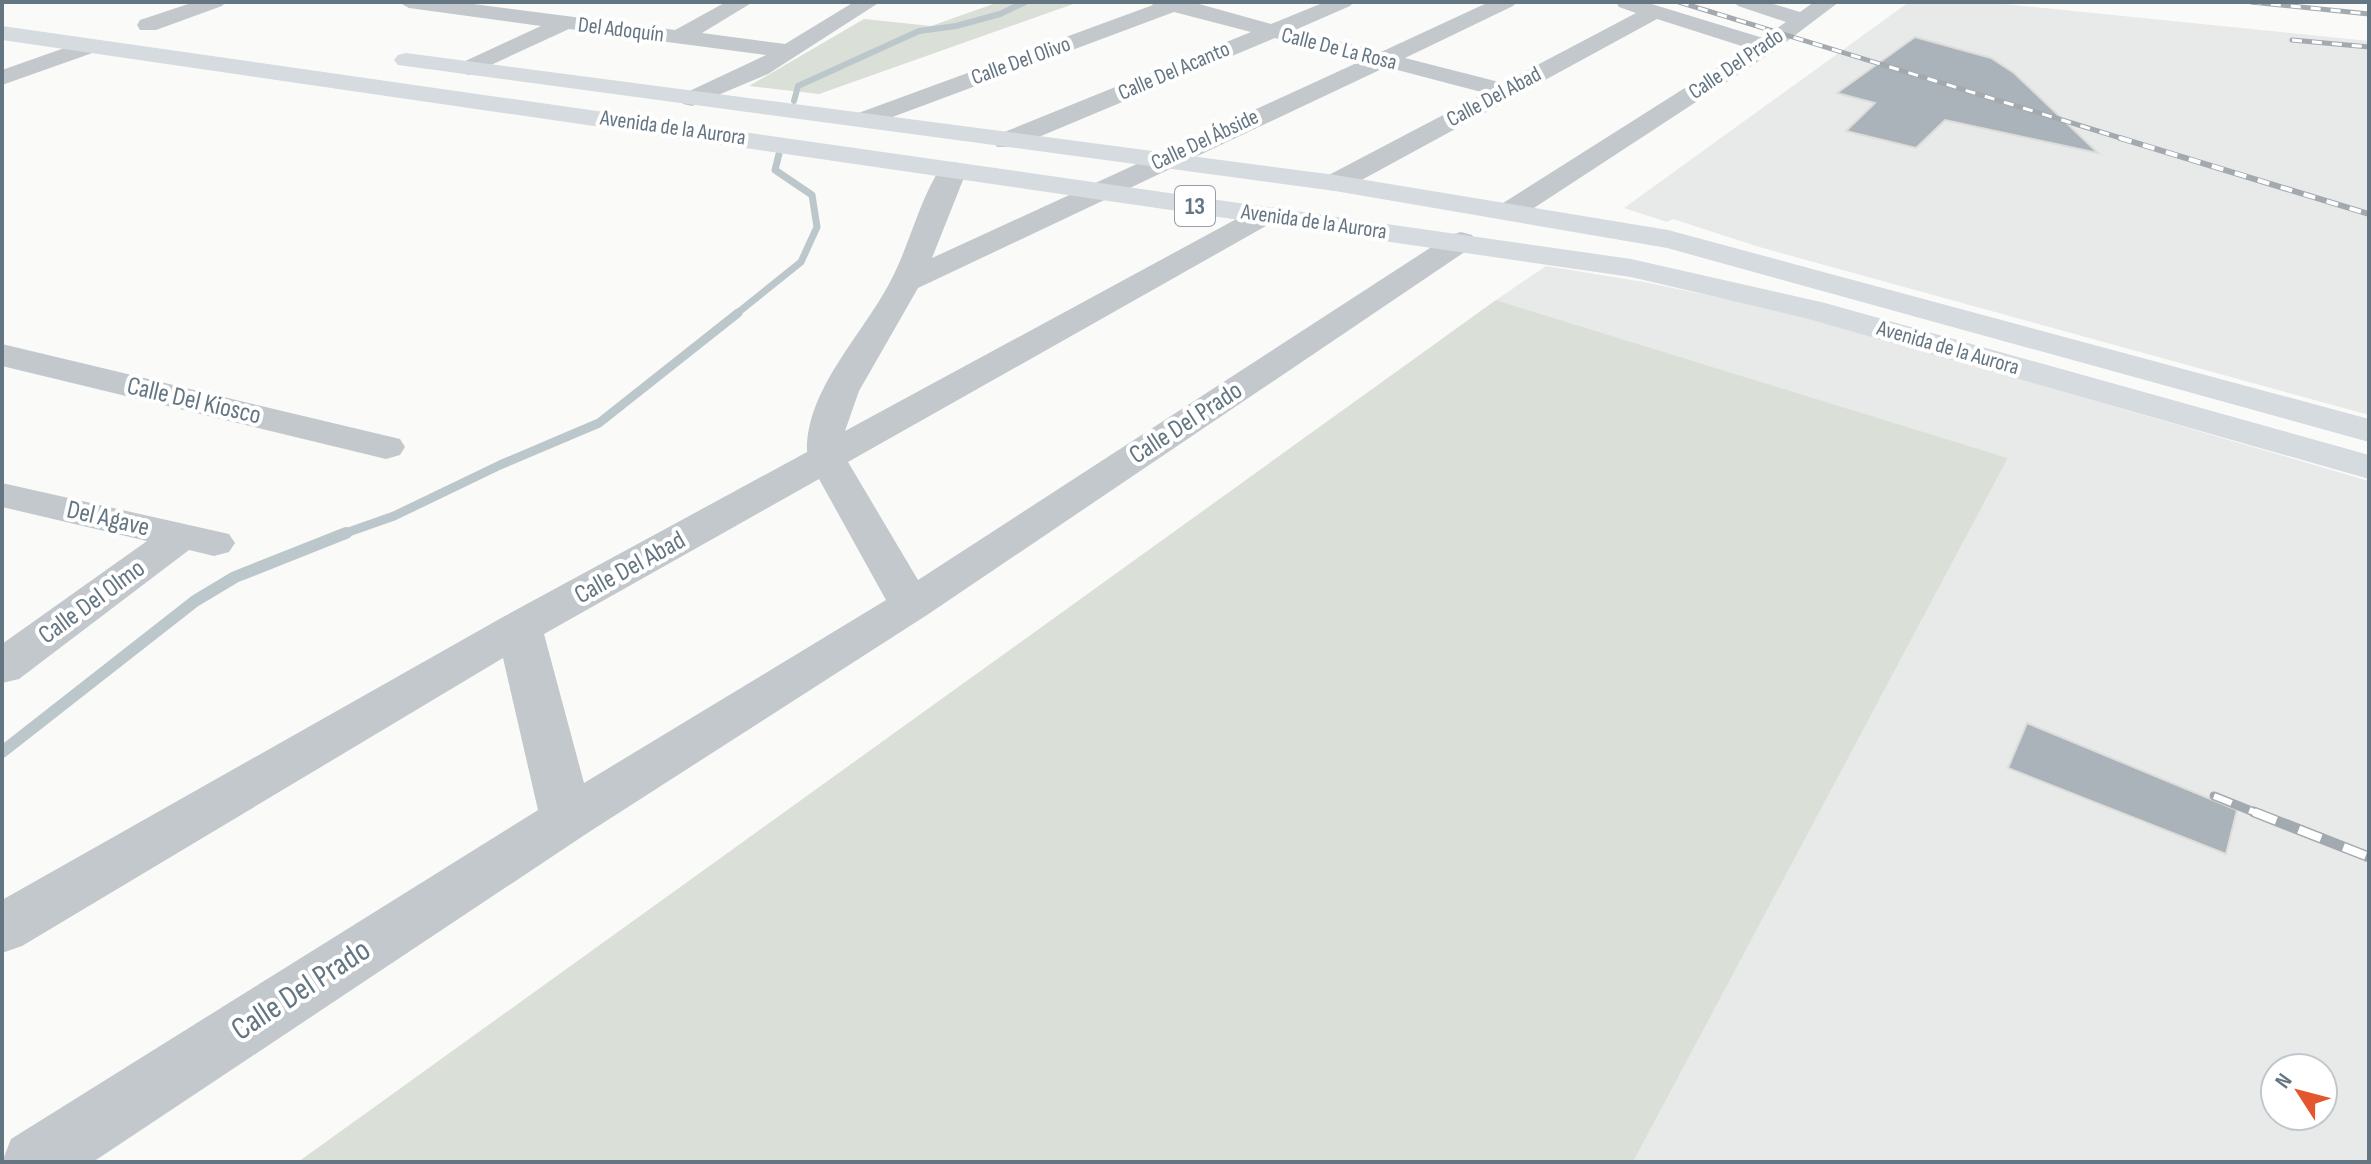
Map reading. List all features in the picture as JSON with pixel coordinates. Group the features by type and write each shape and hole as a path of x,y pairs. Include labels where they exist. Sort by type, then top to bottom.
{"main road":[{"name":"Avenida de la Aurora","path":"118,21 148,25 205,47"},
{"name":"Avenida de la Aurora","path":"2,33 90,46 205,47 953,170 1263,216 1461,241 1631,268 1755,294 2369,467"},
{"path":"205,47 252,47"},
{"name":"Avenida de la Aurora","path":"378,56 1335,183 1510,211 1711,249 2369,431"}],"street":[{"path":"148,25 215,2"},
{"name":"Del Adoquín","path":"409,2 475,6 566,23 786,51"},
{"path":"469,68 609,2"},
{"path":"679,37 742,2"},
{"path":"692,99 760,69 869,2"},
{"name":"Calle Del Acanto","path":"1006,141 1343,2"},
{"name":"Calle Del Ábside","path":"906,282 1506,2"},
{"path":"1624,2 1766,46"},
{"name":"Calle Del Prado","path":"1745,2 1800,19"},
{"name":"Calle Del Prado","path":"1510,211 1766,46 1828,2"},
{"name":"Calle De La Rosa","path":"1172,3 1506,91"},
{"name":"Calle Del Olivo","path":"862,120 1172,3"},
{"name":"Calle Del Abad","path":"1335,183 1654,12"},
{"path":"2,78 90,46"},
{"path":"911,605 827,459 826,430 837,401 906,282 953,170"},
{"name":"Calle Del Abad","path":"2,929 519,628 1263,216"},
{"name":"Calle Del Prado","path":"35,1162 567,819 911,605 1461,241"},
{"name":"Calle Del Kiosco","path":"2,355 386,447"},
{"name":"Del Agave","path":"2,495 198,539"},
{"name":"Calle Del Olmo","path":"2,667 198,539"},
{"path":"519,628 567,819"}],"shaded area":[{"path":"999,2 1079,2 819,94 749,86 864,19 931,26"},
{"path":"1909,2 1984,2 2369,41 2369,415 1759,247 1673,219 1667,222 1624,208"},
{"path":"1546,266 1644,282 1801,315 2369,481 2369,1162 1633,1162 2008,458 1496,300"},
{"path":"1496,300 2008,458 1633,1162 298,1162"}],"building":[{"path":"1915,37 1991,58 2014,73 2098,153 1945,120 1916,148 1846,131 1875,103 1837,93"},
{"path":"2027,723 2237,810 2226,854 2008,768"}],"waterway":[{"path":"794,101 798,86 919,31 956,26 1000,14 1025,2"},
{"path":"735,315 801,262 817,227 812,195 775,170 779,154"},
{"path":"340,535 394,516 500,465 599,423 738,313"},
{"path":"2,752 195,601 235,577 346,533"}],"railway":[{"path":"1679,2 2127,140"},
{"path":"2251,2 2369,14"},
{"path":"2292,40 2369,47"},
{"path":"2120,138 2369,214"},
{"path":"2214,796 2254,812"},
{"path":"2254,812 2369,857"},
{"path":"2254,812 2259,814"}]}
